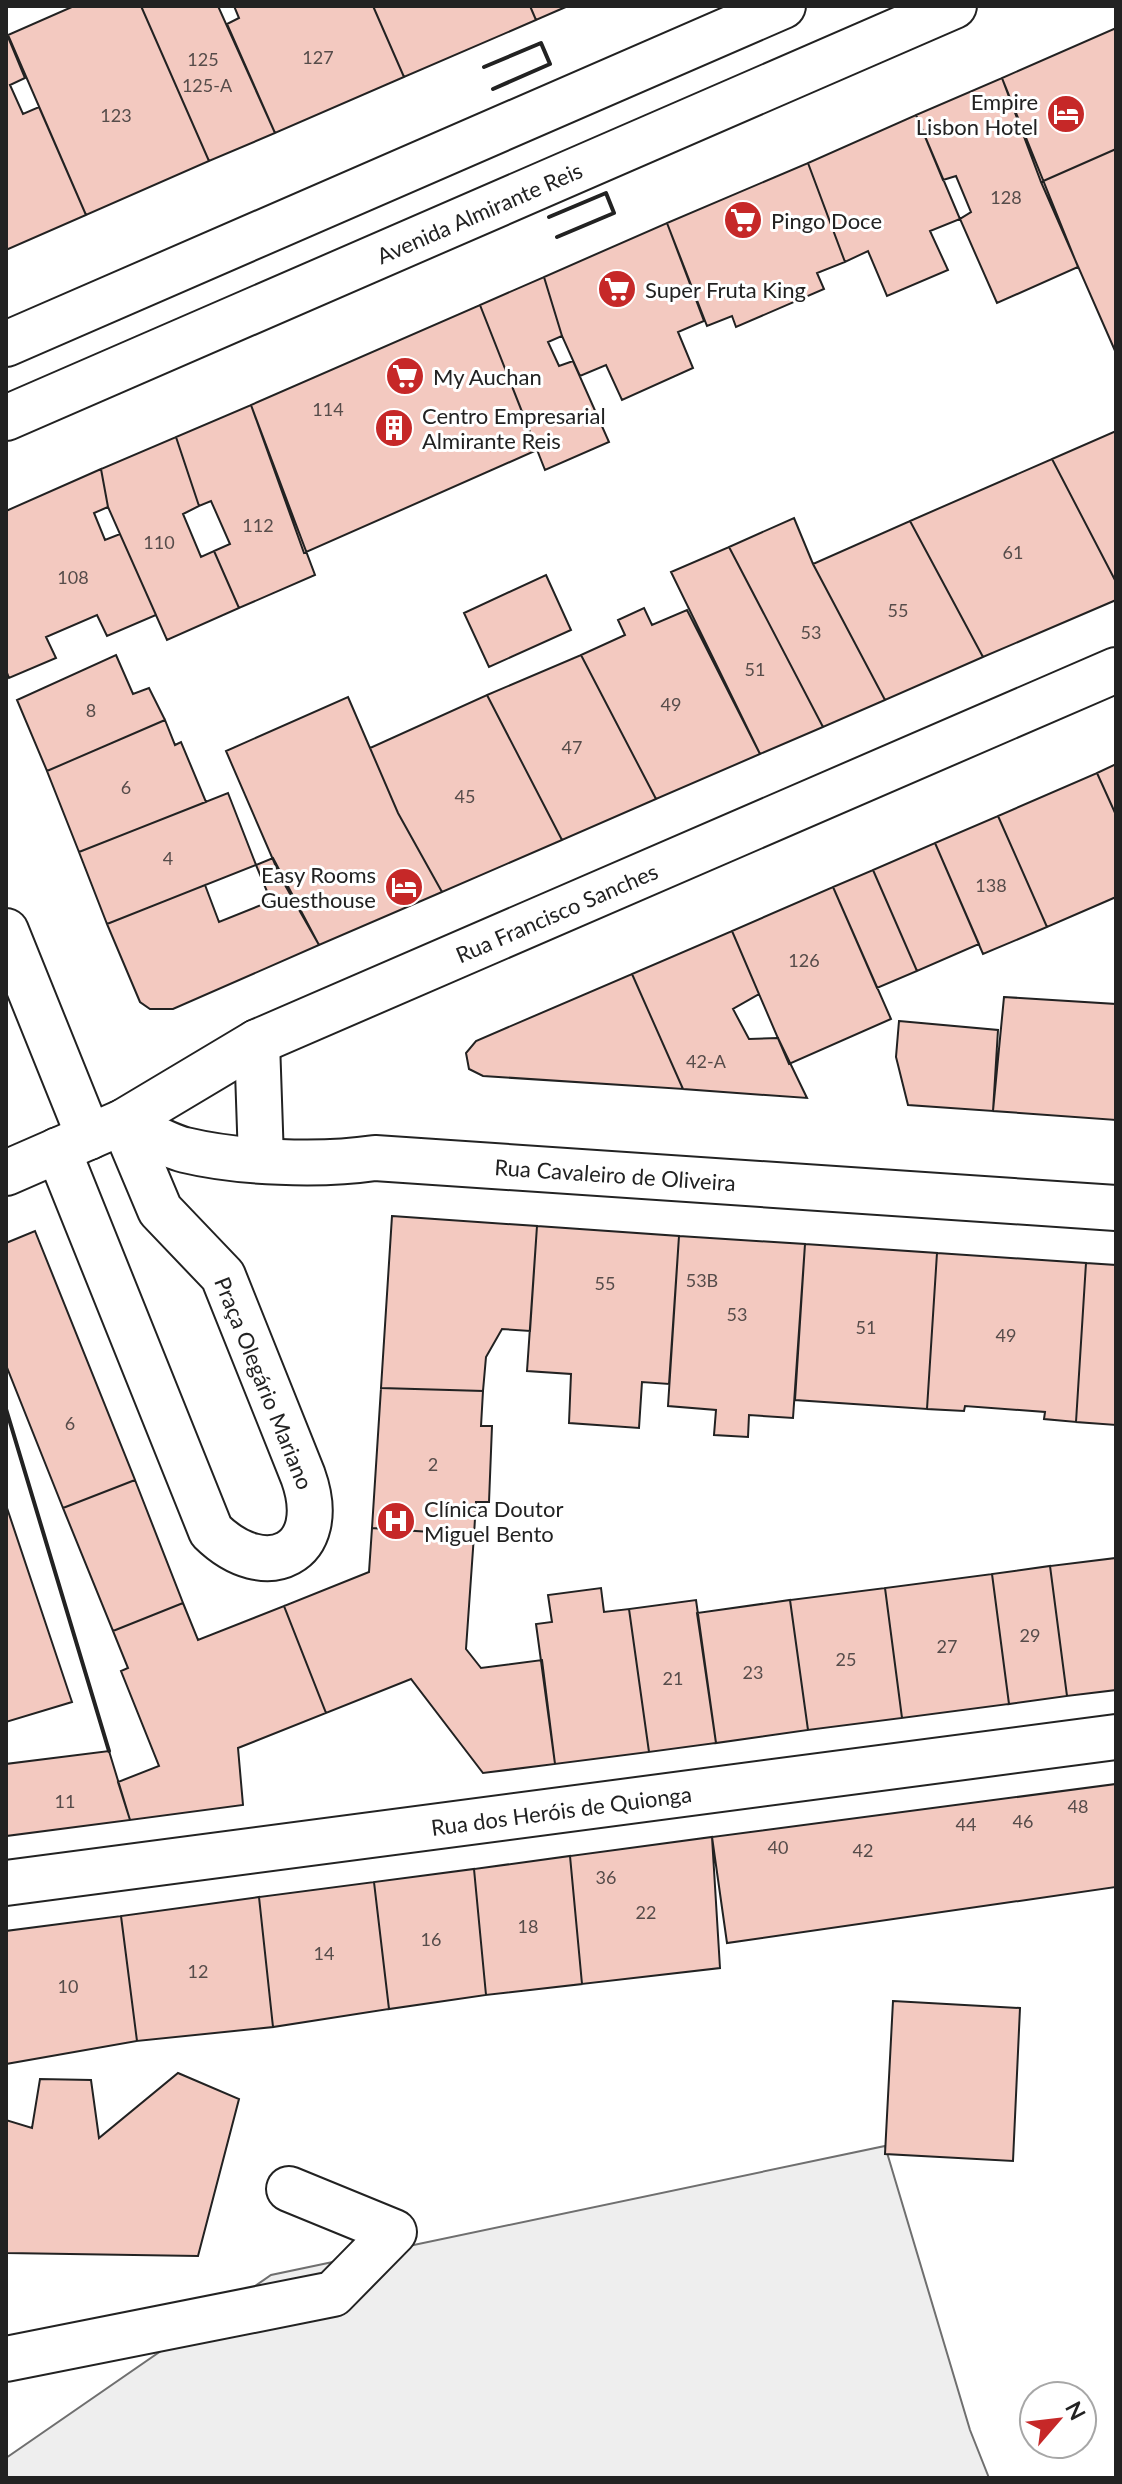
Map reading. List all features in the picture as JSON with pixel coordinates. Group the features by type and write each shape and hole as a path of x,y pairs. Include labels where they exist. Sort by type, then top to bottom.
{"street":[{"path":"6,344 783,6"},
{"name":"Avenida Almirante Reis","path":"6,418 954,6"},
{"name":"Rua Francisco Sanches","path":"6,1173 90,1136 257,1042 1116,670"},
{"path":"6,931 90,1136"},
{"path":"257,1042 261,1159"},
{"name":"Praça Olegário Mariano","path":"90,1136 223,1276 310,1496 311,1523 299,1547 285,1556 251,1556 229,1548 211,1531 90,1136"},
{"name":"Rua Cavaleiro de Oliveira","path":"90,1136 261,1159 336,1164 375,1158 1116,1208"},
{"name":"Rua dos Heróis de Quionga","path":"6,1883 1116,1737"},
{"path":"6,2359 333,2294 394,2232 289,2189"}],"shaded area":[{"path":"885,2146 970,2430 989,2478 6,2478 6,2458 271,2275"}],"building":[{"path":"74,6 141,6 209,161 86,215 8,35"},
{"path":"141,6 218,6 275,133 209,161"},
{"path":"234,6 373,6 404,77 275,133 227,24 239,18"},
{"path":"373,6 530,6 536,20 404,77"},
{"path":"530,6 568,6 536,20"},
{"name":"Empire Lisbon Hotel","path":"1116,28 1116,149 1041,182 1002,78"},
{"path":"6,32 25,78 10,85 23,114 39,107 86,215 6,250"},
{"path":"1002,78 1078,267 997,303 960,219 971,212 956,176 943,180 916,115"},
{"path":"916,115 960,219 930,231 948,270 887,296 868,251 845,262 808,163"},
{"path":"1116,149 1116,353 1041,182"},
{"path":"808,163 845,262 817,273 824,289 736,327 732,316 707,326 667,223"},
{"path":"667,223 704,321 678,332 693,368 622,400 606,365 580,376 562,336 544,277"},
{"path":"544,277 562,336 548,342 559,366 573,361 609,442 545,470 480,305"},
{"name":"Centro Empresarial Almirante Reis","path":"480,305 537,450 304,553 251,405"},
{"path":"251,405 315,575 239,608 214,551 230,544 211,501 199,506 176,437"},
{"path":"1116,431 1116,582 1052,459"},
{"path":"176,437 199,506 183,514 201,557 214,551 239,608 167,640 108,507 101,469"},
{"path":"1052,459 1116,582 1116,600 983,657 910,521"},
{"path":"101,469 108,507 94,513 105,540 120,534 156,615 107,636 97,615 46,637 56,658 9,678 6,670 6,511"},
{"path":"794,518 813,564 885,700 823,727 729,547"},
{"path":"910,521 983,657 885,700 813,564"},
{"path":"729,547 823,727 760,754 671,572"},
{"path":"546,575 571,630 489,667 464,613"},
{"path":"644,608 652,625 687,610 760,754 656,799 581,655 625,635 618,620"},
{"path":"116,655 133,694 149,688 165,720 47,771 17,700"},
{"path":"581,655 656,799 562,840 487,695"},
{"path":"487,695 562,840 442,892 398,813 370,748"},
{"path":"348,697 398,813 442,892 319,945 281,878 226,751"},
{"path":"165,720 175,745 181,742 206,802 79,852 47,771"},
{"path":"1116,764 1116,815 1097,773"},
{"path":"1097,773 1116,815 1116,897 1047,927 998,816"},
{"path":"228,793 256,865 107,924 79,852"},
{"path":"998,816 1047,927 983,954 935,843"},
{"path":"935,843 979,944 917,971 873,870"},
{"path":"273,858 319,945 173,1009 150,1009 140,1002 107,924 205,885 219,922 271,901 256,865"},
{"path":"873,870 917,971 877,988 833,887"},
{"path":"833,887 891,1019 789,1064 732,931"},
{"path":"732,931 759,994 733,1009 749,1039 778,1038 807,1098 683,1089 632,974"},
{"path":"632,974 683,1089 483,1076 469,1069 466,1053 476,1041"},
{"path":"1004,997 1116,1004 1116,1120 993,1111"},
{"path":"899,1021 998,1030 993,1111 908,1105 896,1057"},
{"path":"392,1216 537,1226 530,1331 502,1329 486,1357 483,1391 381,1388"},
{"path":"537,1226 679,1236 669,1384 642,1382 639,1428 569,1423 571,1374 527,1371"},
{"path":"35,1231 135,1480 63,1508 6,1365 6,1243"},
{"path":"679,1236 805,1244 793,1418 749,1415 748,1437 714,1435 716,1410 668,1406"},
{"path":"805,1244 937,1253 927,1409 795,1400"},
{"path":"937,1253 1086,1263 1076,1422 1044,1419 1045,1412 965,1406 964,1411 927,1409"},
{"path":"1086,1263 1116,1265 1116,1425 1076,1422"},
{"path":"381,1388 483,1391 481,1426 492,1426 489,1502 476,1502 474,1535 372,1528"},
{"path":"135,1480 183,1603 113,1631 63,1508"},
{"path":"6,1505 72,1702 6,1722"},
{"path":"372,1528 474,1535 466,1649 481,1668 542,1660 555,1764 483,1773 411,1679 326,1713 284,1606 369,1572"},
{"path":"1116,1558 1116,1690 1067,1696 1050,1566"},
{"path":"1050,1566 1067,1696 1009,1704 992,1574"},
{"path":"992,1574 1009,1704 902,1718 885,1588"},
{"path":"601,1588 604,1612 629,1609 649,1752 555,1764 536,1624 552,1622 548,1595"},
{"path":"885,1588 902,1718 808,1730 790,1600"},
{"path":"696,1600 716,1743 649,1752 629,1609"},
{"path":"790,1600 808,1730 716,1743 697,1613"},
{"path":"183,1603 198,1640 284,1606 326,1713 238,1748 243,1805 130,1820 118,1782 159,1766 121,1671 128,1668 113,1631"},
{"path":"109,1751 130,1820 6,1836 6,1764"},
{"path":"1116,1784 1116,1887 727,1943 712,1837"},
{"path":"712,1837 720,1968 582,1984 570,1856"},
{"path":"570,1856 582,1984 486,1995 474,1869"},
{"path":"474,1869 486,1995 389,2009 374,1882"},
{"path":"374,1882 389,2009 273,2027 259,1897"},
{"path":"259,1897 273,2027 137,2041 121,1916"},
{"path":"121,1916 137,2041 6,2064 6,1931"},
{"path":"893,2001 1020,2008 1013,2161 885,2154"},
{"path":"178,2073 239,2099 198,2256 6,2253 6,2120 32,2128 40,2079 91,2080 99,2138"}],"wall":[{"path":"484,67 541,43 550,64 493,89"},
{"path":"549,217 606,193 614,213 557,237"},
{"path":"6,1409 109,1751"}],"place":[{"name":"Empire Lisbon Hotel","path":"1066,114"},
{"name":"Pingo Doce","path":"743,220"},
{"name":"Super Fruta King","path":"617,289"},
{"name":"My Auchan","path":"405,376"},
{"name":"Centro Empresarial Almirante Reis","path":"394,428"},
{"name":"Easy Rooms Guesthouse","path":"404,887"},
{"name":"Clínica Doutor Miguel Bento","path":"396,1521"}]}
